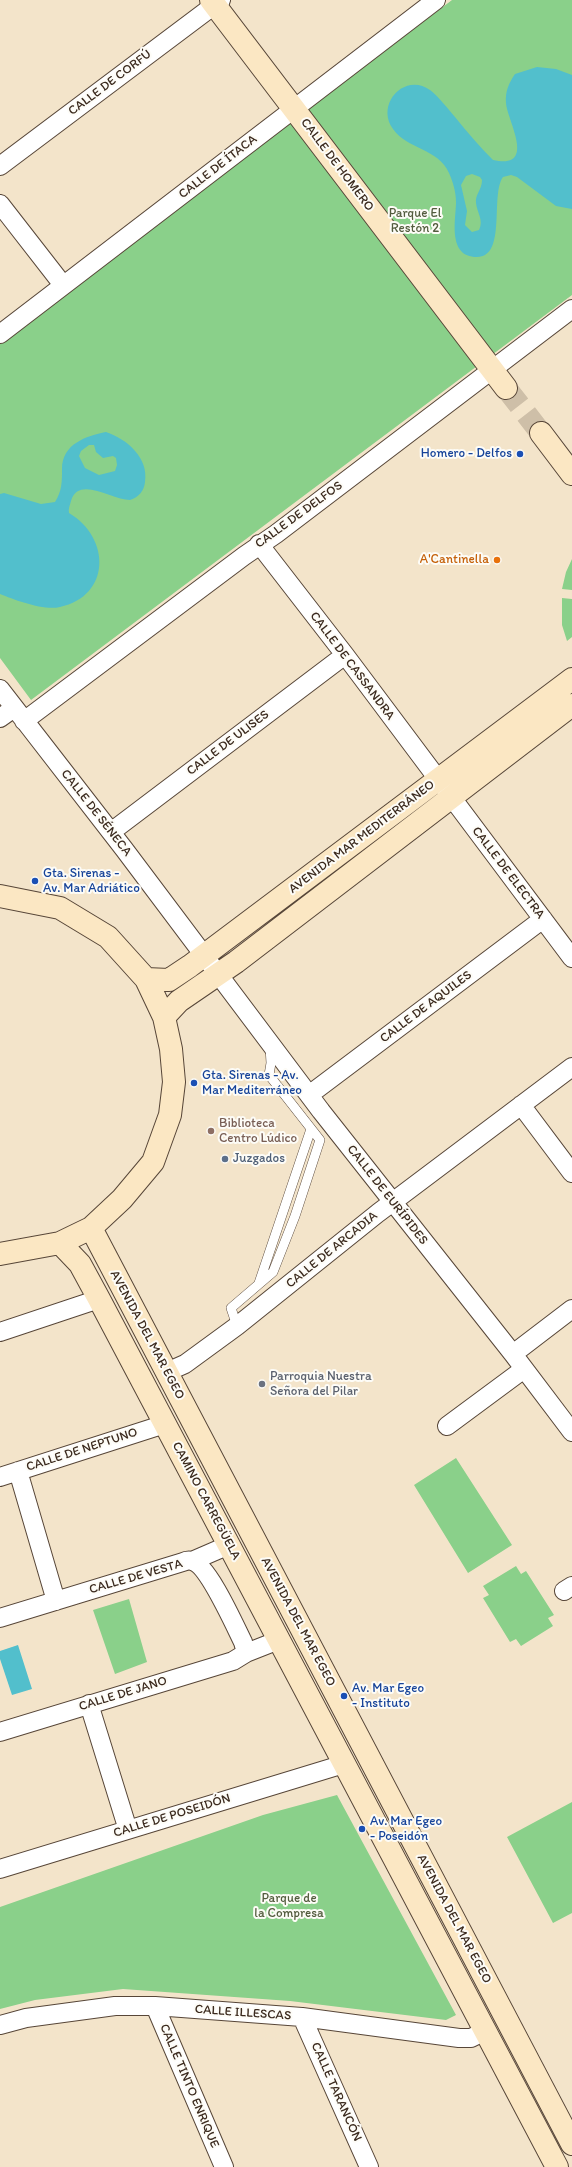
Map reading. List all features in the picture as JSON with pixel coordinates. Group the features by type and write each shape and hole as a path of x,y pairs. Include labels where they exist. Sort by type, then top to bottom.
{"street":[{"name":"CALLE DE ÍTACA","path":"0,334 436,0"},
{"name":"CALLE DE HOMERO","path":"216,2 294,108 506,388"},
{"name":"CALLE DE CORFÚ","path":"0,166 216,2"},
{"path":"0,204 64,286"},
{"name":"CALLE DE DELFOS","path":"13,716 259,544 276,534 572,309"},
{"path":"541,433 572,474"},
{"name":"CALLE DE CASSANDRA","path":"259,544 345,655 445,789"},
{"name":"CALLE DE ULISES","path":"111,832 345,655"},
{"name":"AVENIDA MAR MEDITERRÁNEO","path":"164,1017 179,1001 219,975 445,789 572,679"},
{"name":"CALLE DE SÉNECA","path":"0,689 13,716 111,832 204,956"},
{"name":"AVENIDA MAR MEDITERRÁNEO","path":"146,979 169,980 445,789 572,705"},
{"name":"CALLE DE ELECTRA","path":"445,789 572,958"},
{"path":"0,896 60,908 108,937 146,979 164,1017 171,1049 174,1082 170,1115 152,1162 122,1199 91,1228 60,1244 0,1254"},
{"name":"CALLE DE AQUILES","path":"309,1095 543,919"},
{"name":"CALLE DE EURÍPIDES","path":"204,956 309,1095 513,1354 572,1432"},
{"name":"CALLE DE ARCADIA","path":"167,1372 185,1364 237,1326 393,1202 572,1067"},
{"path":"521,1105 572,1173"},
{"name":"AVENIDA DEL MAR EGEO","path":"91,1228 572,2144"},
{"name":"CAMINO CARREGÜELA","path":"60,1244 80,1264 344,1764"},
{"path":"0,1332 99,1299"},
{"path":"513,1354 572,1309"},
{"path":"447,1426 524,1369"},
{"name":"CALLE DE NEPTUNO","path":"0,1477 165,1424"},
{"path":"18,1471 56,1601"},
{"path":"192,1561 229,1545"},
{"name":"CALLE DE VESTA","path":"0,1618 182,1562 192,1561 199,1565 209,1577 243,1642 246,1653"},
{"name":"CALLE DE JANO","path":"0,1732 89,1704 233,1662 246,1653 279,1640"},
{"path":"89,1704 128,1830"},
{"name":"AVENIDA DEL MAR EGEO","path":"344,1764 557,2167"},
{"name":"CALLE DE POSEIDÓN","path":"0,1869 344,1764"},
{"name":"CALLE ILLESCAS","path":"0,2025 26,2018 115,2006 154,2006 302,2017 458,2038 471,2038 485,2031"},
{"name":"CALLE TINTO ENRIQUE","path":"154,2006 224,2167"},
{"name":"CALLE TARANCÓN","path":"302,2017 369,2167"}],"lane":[{"path":"237,1326 231,1308 259,1283 311,1129 269,1075 271,1063 269,1042"}],"green space":[{"name":"Parque El Restón 2","path":"452,0 572,0 572,295 31,700 0,658 0,344"},
{"path":"572,559 572,590 562,589 566,572"},
{"path":"562,598 572,599 572,637 567,641 562,625"},
{"path":"456,1458 512,1545 468,1573 414,1485"},
{"path":"516,1566 521,1574 526,1571 554,1615 548,1618 553,1626 521,1646 516,1639 510,1642 483,1598 489,1595 483,1586"},
{"path":"129,1599 147,1662 115,1674 93,1610"},
{"name":"Parque de la Compresa","path":"337,1795 456,2015 446,2020 290,2001 123,1989 35,2000 0,2009 0,1907 263,1815"},
{"path":"572,1802 572,1913 553,1923 507,1837"}],"water":[{"path":"537,67 556,69 572,75 572,209 556,206 517,177 511,175 503,177 499,186 495,236 492,247 486,254 477,257 467,255 461,251 455,236 456,198 449,173 438,159 399,136 393,129 388,119 390,101 395,93 411,85 420,85 430,90 493,160 507,161 514,158 517,151 517,142 506,103 508,87 515,74","holes":["472,174 480,177 482,183 476,200 481,223 479,230 472,232 465,225 467,211 461,185 466,176"]},
{"path":"106,432 122,439 140,457 144,465 145,482 142,491 130,500 88,489 75,493 71,501 69,513 83,524 92,537 98,551 99,565 96,579 89,591 77,601 53,608 46,608 21,602 0,594 0,494 4,493 41,504 55,502 62,482 63,460 66,453 71,447 83,439","holes":["89,445 94,445 96,452 103,458 113,456 116,458 117,465 115,471 99,475 85,468 79,456 81,451"]},
{"path":"18,1645 32,1689 12,1695 0,1659 0,1651"}],"tunnel":[{"path":"506,388 541,433"}],"place":[{"name":"Homero - Delfos","path":"520,454"},
{"name":"A'Cantinella","path":"497,560"},
{"name":"Gta. Sirenas - Av. Mar Adriático","path":"35,881"},
{"name":"Gta. Sirenas - Av. Mar Mediterráneo","path":"194,1083"},
{"name":"Biblioteca Centro Lúdico","path":"211,1131"},
{"name":"Juzgados","path":"225,1159"},
{"name":"Parroquia Nuestra Señora del Pilar","path":"262,1384"},
{"name":"Av. Mar Egeo - Instituto","path":"344,1696"},
{"name":"Av. Mar Egeo - Poseidón","path":"362,1829"}]}
